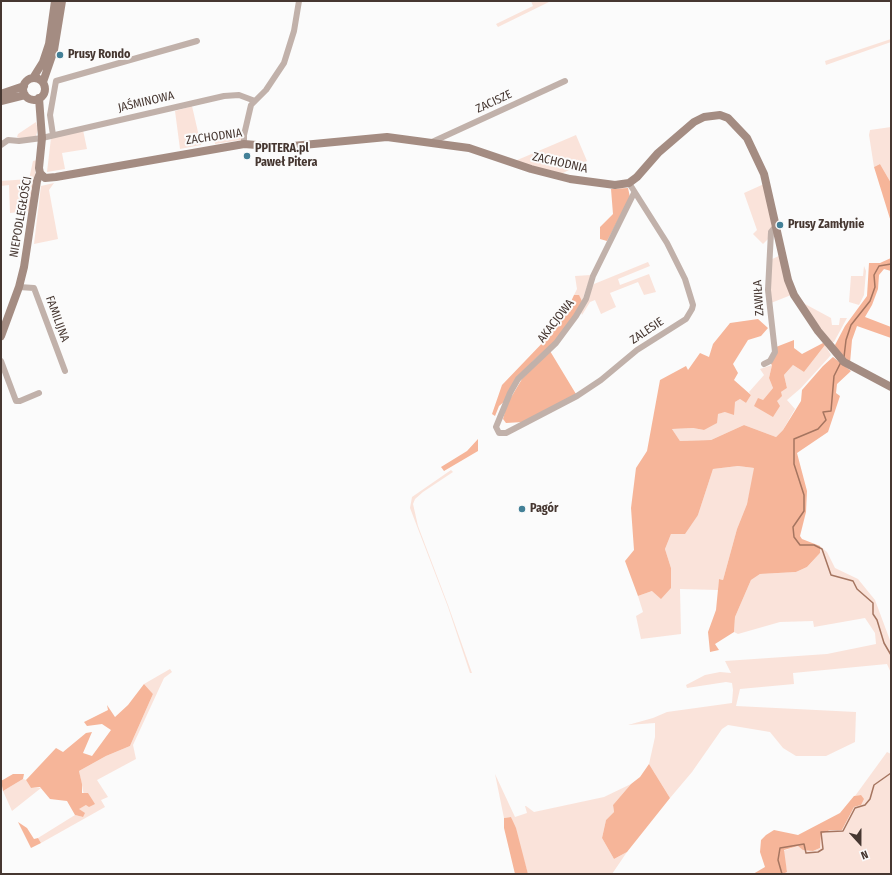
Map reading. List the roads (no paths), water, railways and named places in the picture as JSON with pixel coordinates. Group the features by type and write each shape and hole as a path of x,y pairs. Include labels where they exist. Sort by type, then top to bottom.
{"street":[{"path":"1,94 24,86 27,81 33,78 43,62 49,44 55,1"},
{"path":"1,101 32,98 44,92 43,82 54,50 62,1"},
{"path":"244,144 244,135 251,105 266,90 284,62 294,31 299,1"},
{"path":"53,135 50,115 56,81 198,41"},
{"path":"33,78 43,82"},
{"name":"ZACISZE","path":"432,142 565,81"},
{"path":"24,86 32,98"},
{"name":"JAŚMINOWA","path":"1,145 8,140 19,141 42,138 224,96 240,95 255,101"},
{"name":"NIEPODLEGŁOŚCI","path":"2,330 19,287 24,267 37,181 40,173 39,168 42,138 40,124 32,98"},
{"path":"629,183 658,153 694,122 710,116 725,117 739,128 752,145 764,174 788,280 794,295 818,331 842,360 891,387"},
{"name":"ZACHODNIA","path":"40,173 45,178 56,177 244,144 282,147 387,137 469,148 531,169 570,179 615,185 629,183"},
{"name":"ZALESIE","path":"499,433 506,433 577,396 601,380 637,350 690,314 693,304 684,279 659,230 629,183"},
{"name":"AKACJOWA","path":"499,433 496,427 510,393 518,379 556,343 576,316 586,299 593,276 634,193"},
{"name":"ZAWIŁA","path":"764,364 770,361 775,352 768,290 772,232 776,226"},
{"name":"FAMILIJNA","path":"19,287 34,288 64,371"},
{"path":"1,361 16,401 20,401 39,393"}],"waterway":[{"path":"844,357 846,340 851,325 870,301 875,287 874,275 879,266 891,264"},
{"path":"841,362 834,376 831,411 823,412 826,420 818,429 794,439 794,464 804,495 804,511 793,527 794,537 800,545 814,545 822,549 831,575 853,581 857,589 873,603 873,614 877,620 884,643 891,655"},
{"path":"782,874 778,860 780,848 804,844 806,853 818,852 823,849 821,832 843,831 855,808 865,805 870,799 874,785 891,773"}],"place":[{"name":"Prusy Rondo","path":"60,55"},
{"name":"PPITERA.pl Paweł Pitera","path":"247,156"},
{"name":"Prusy Zamłynie","path":"780,225"},
{"name":"Pagór","path":"522,509"}]}
